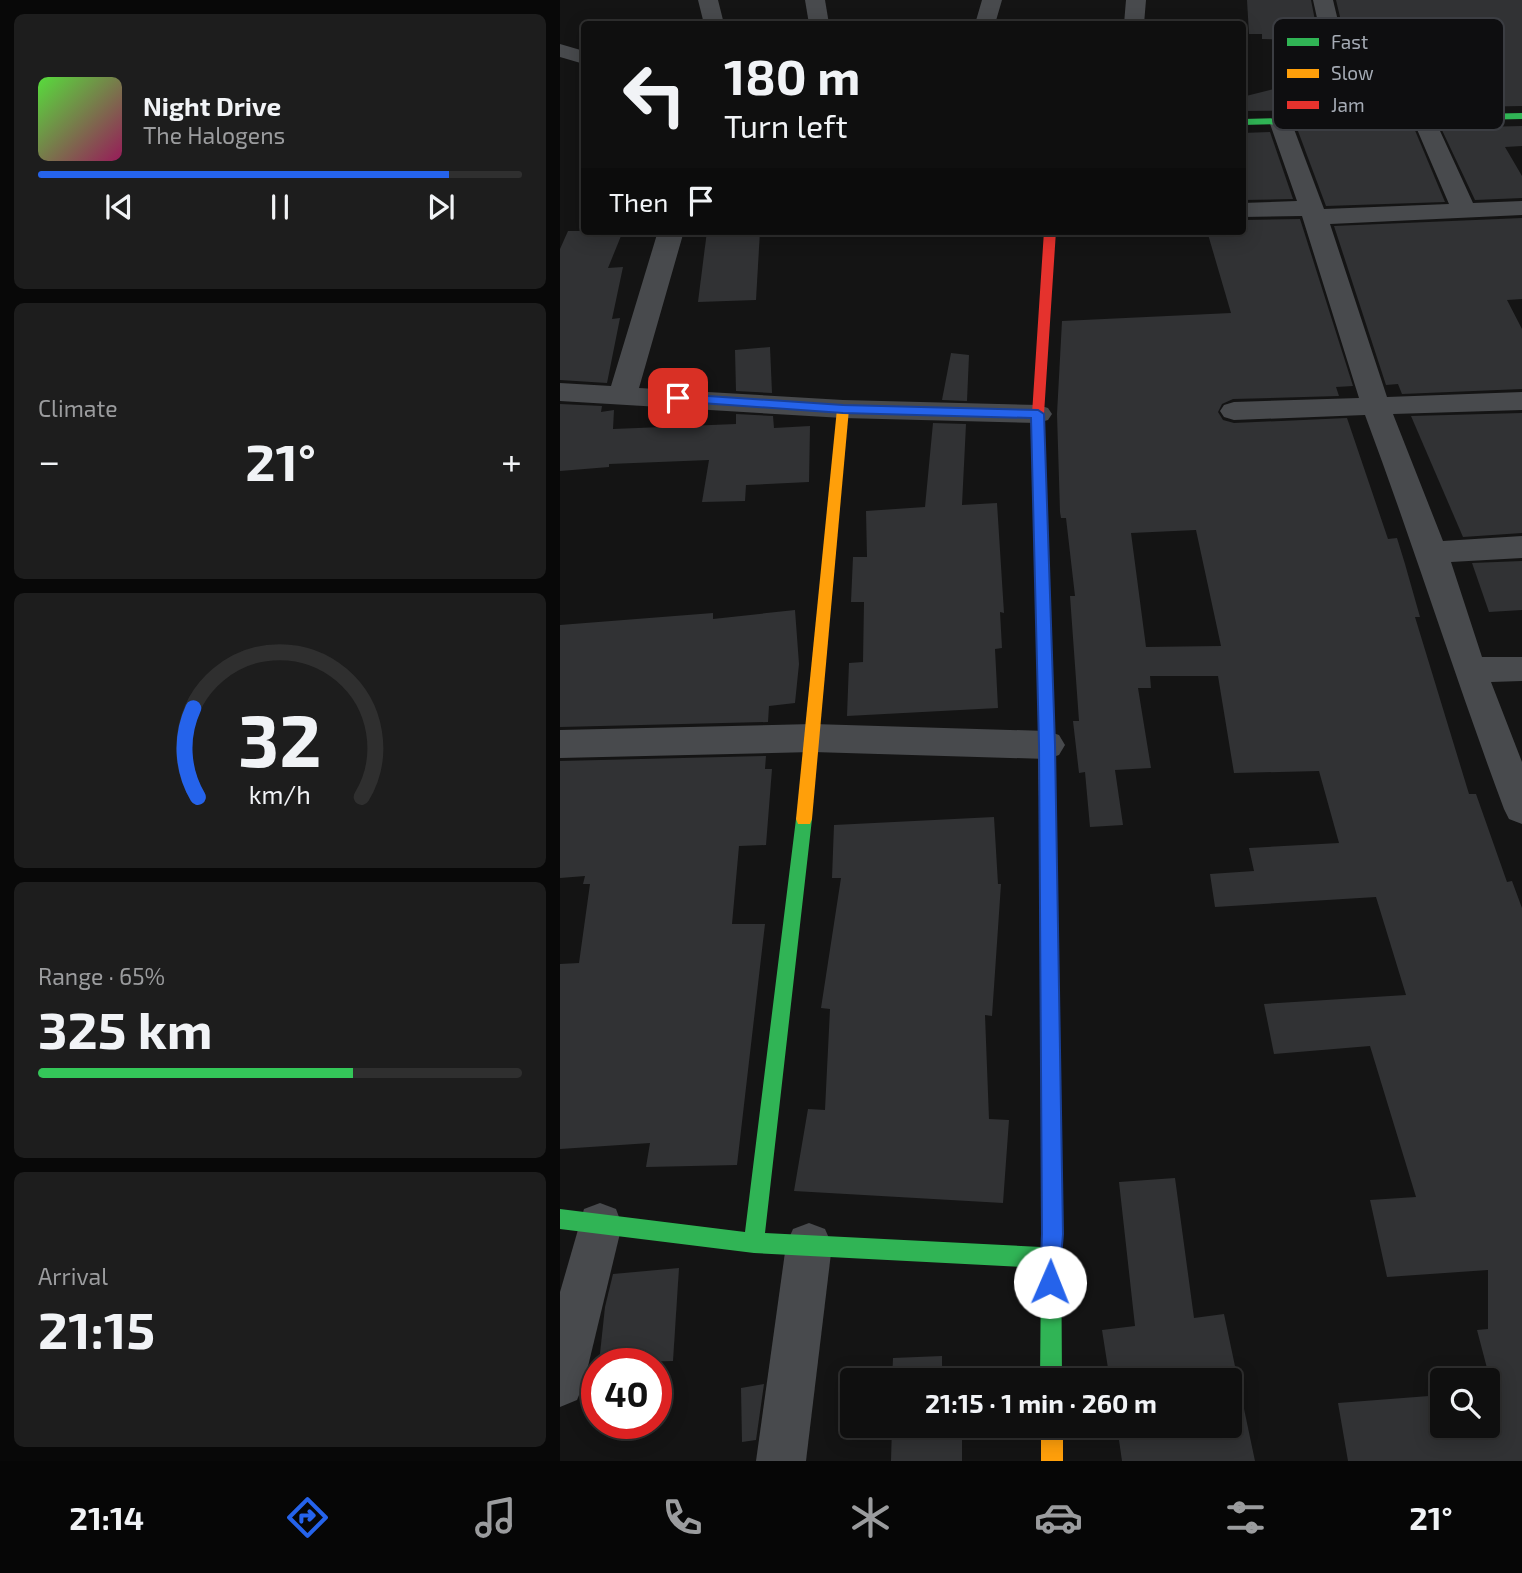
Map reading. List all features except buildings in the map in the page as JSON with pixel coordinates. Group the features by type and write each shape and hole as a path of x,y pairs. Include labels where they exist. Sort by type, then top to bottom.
{"main road":[{"path":"1504,117 1522,116"},
{"path":"1246,122 1273,121"},
{"path":"1050,235 1038,414 1047,745 1053,1220 1050,1258 1051,1368"},
{"path":"754,1243 813,738 843,409"},
{"path":"580,1222 754,1243 1050,1258"},
{"path":"1052,1438 1052,1461"}],"street":[{"path":"708,0 713,21"},
{"path":"815,0 818,21"},
{"path":"986,21 992,0"},
{"path":"1134,21 1136,0"},
{"path":"1323,0 1327,18"},
{"path":"560,50 581,57"},
{"path":"1283,130 1313,212 1375,405 1432,552 1469,670 1522,809"},
{"path":"1428,130 1464,211"},
{"path":"1246,210 1464,211 1522,208"},
{"path":"623,394 670,235"},
{"path":"560,392 843,409 1038,414"},
{"path":"1234,411 1522,401"},
{"path":"1432,552 1522,547"},
{"path":"1469,670 1522,669"},
{"path":"560,744 813,738 1047,745"},
{"path":"560,1383 580,1222"},
{"path":"781,1461 809,1245"}],"traffic: fast":[{"path":"1504,116 1522,116"},
{"path":"1246,122 1273,121"},
{"path":"754,1243 804,819"},
{"path":"1051,1060 1051,1368"},
{"path":"560,1219 754,1243 1050,1258"}],"traffic: slow":[{"path":"804,819 843,409"},
{"path":"1044,624 1051,1060"},
{"path":"1052,1438 1052,1461"}],"traffic: jam":[{"path":"1044,624 1038,414 1050,235"}],"route":[{"path":"678,398 843,409 1038,414 1047,745 1053,1234 1050,1282"}]}
